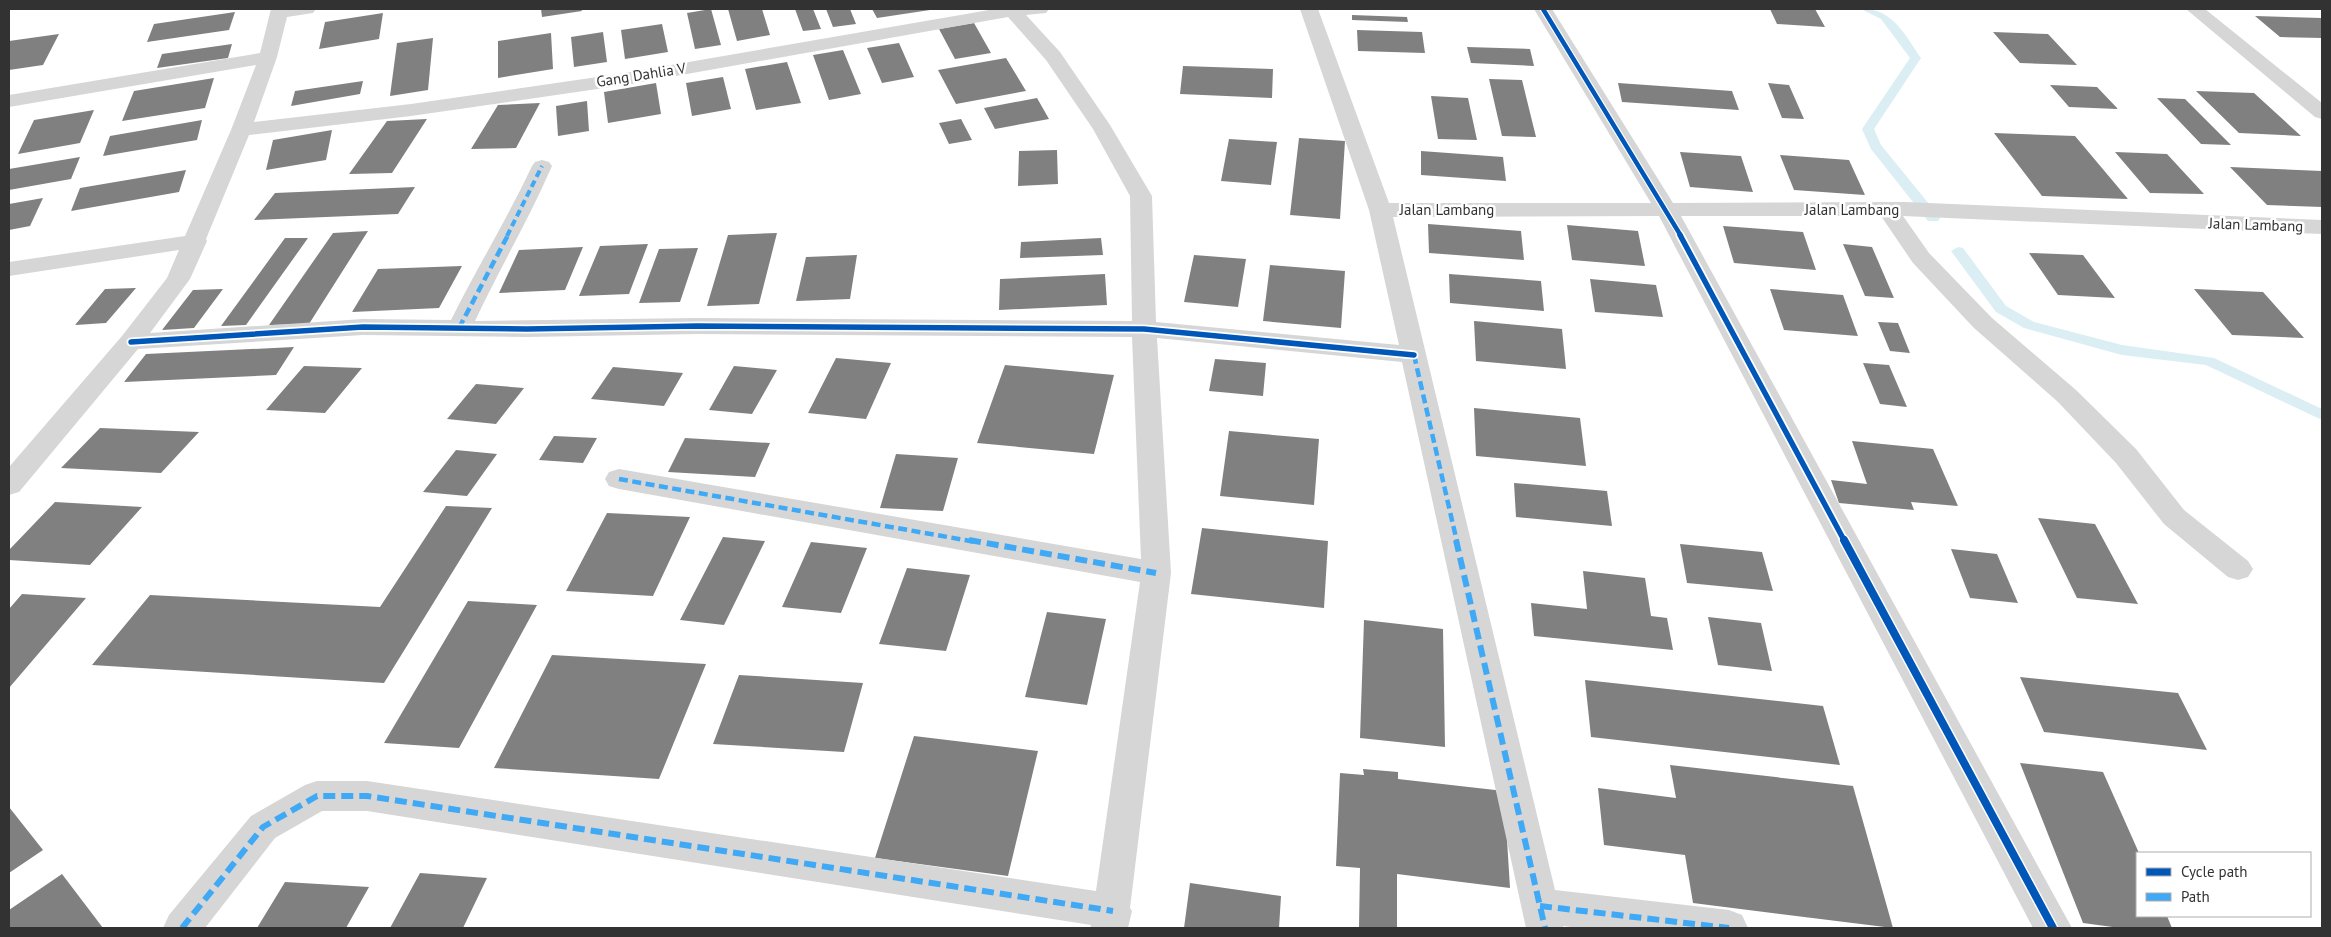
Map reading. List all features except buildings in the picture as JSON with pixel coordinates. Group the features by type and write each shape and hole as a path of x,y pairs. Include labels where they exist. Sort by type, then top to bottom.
{"street":[{"path":"9,485 130,342 178,279 196,241 241,130 268,57 279,11 307,9"},
{"name":"Gang Dahlia V","path":"241,130 411,110 625,79 1011,10 1040,9"},
{"path":"1309,9 1380,210 1543,917 1729,928"},
{"path":"1543,9 1667,211 2053,928"},
{"path":"2194,9 2322,112"},
{"path":"182,928 262,826 317,796 367,796 1111,920 1156,573 1144,329 1141,196 1102,129 1053,56 1011,10"},
{"path":"9,101 268,57"},
{"path":"459,328 483,279 520,214 542,166"},
{"path":"1896,209 1921,258 1983,323 2067,396 2126,456 2174,517 2238,569"},
{"name":"Jalan Lambang","path":"1380,210 1667,211 1896,209 2322,227"},
{"path":"9,269 196,241"},
{"path":"130,342 362,327 697,326 1144,329 1414,355"},
{"path":"620,478 1156,573"}],"waterway":[{"path":"1866,9 1885,17 1916,58 1868,129 1875,146 1933,218"},
{"path":"1958,251 2001,309 2029,325 2122,350 2209,361 2322,415"}],"marked path":[{"path":"459,328 483,279 520,214 542,166"},
{"path":"1414,355 1545,928"},
{"path":"619,479 1156,573"},
{"path":"182,928 263,827 317,796 367,796 1113,911"},
{"path":"1540,906 1729,928"}],"cycle path":[{"path":"1543,9 1667,211 2053,928"},
{"path":"131,342 363,327 527,329 697,326 1144,329 1414,355"}]}
